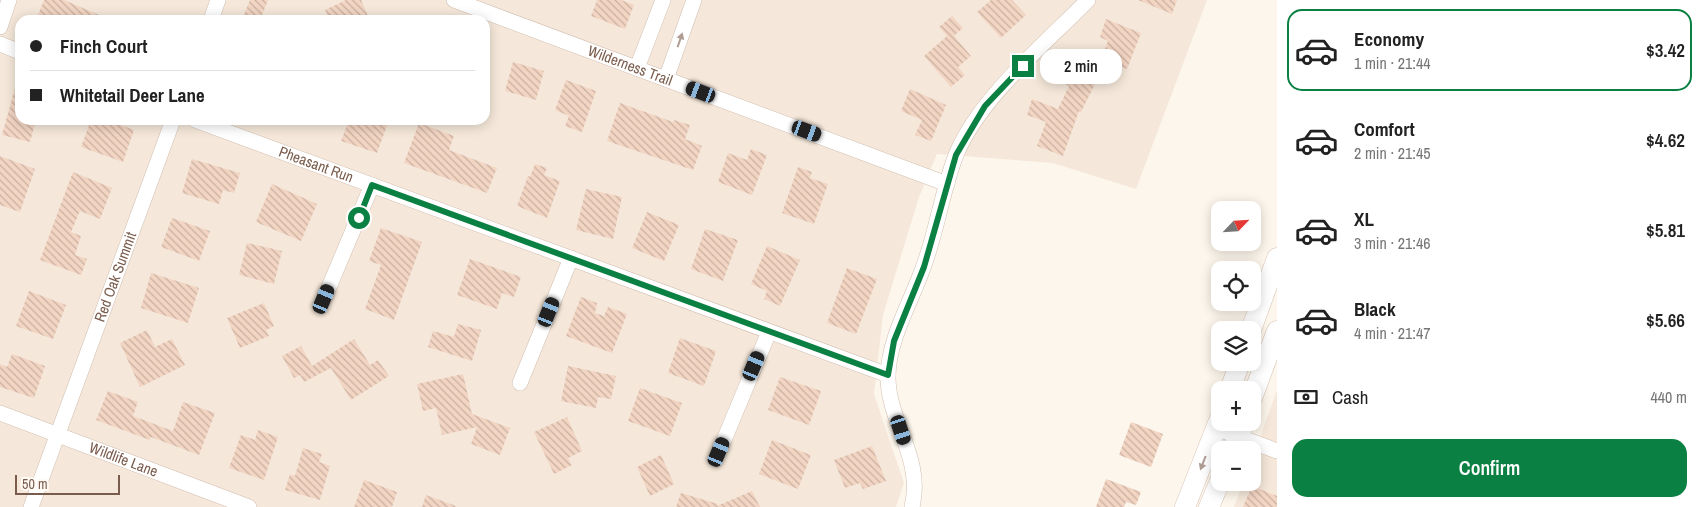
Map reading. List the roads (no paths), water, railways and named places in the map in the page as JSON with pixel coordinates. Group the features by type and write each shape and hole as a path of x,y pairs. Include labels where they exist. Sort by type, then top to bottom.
{"main road":[{"path":"1254,321 1277,258"},
{"path":"1258,381 1277,331"},
{"path":"1185,507 1215,431"},
{"path":"1209,507 1216,491"}],"street":[{"path":"0,27 10,0"},
{"path":"213,15 218,0"},
{"name":"Wilderness Trail","path":"454,0 948,184"},
{"path":"637,68 663,0"},
{"path":"666,79 694,0"},
{"path":"912,507 915,474 890,394 888,375 894,341 924,267 956,155 985,106 1088,0"},
{"path":"0,44 15,50"},
{"name":"Red Oak Summit","path":"31,507 171,125"},
{"name":"Pheasant Run","path":"209,125 888,375"},
{"path":"324,299 372,185"},
{"path":"520,383 571,258"},
{"path":"719,452 769,332"},
{"name":"Wildlife Lane","path":"0,413 249,507"},
{"path":"1238,436 1277,451"}]}
